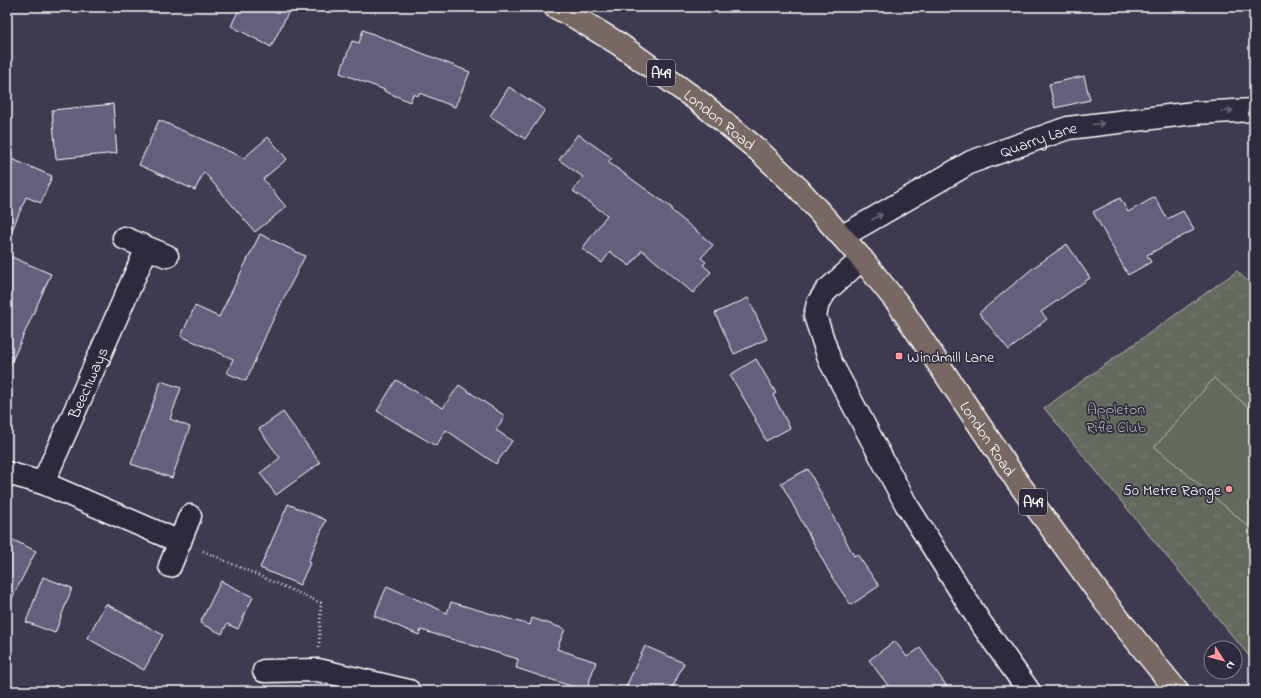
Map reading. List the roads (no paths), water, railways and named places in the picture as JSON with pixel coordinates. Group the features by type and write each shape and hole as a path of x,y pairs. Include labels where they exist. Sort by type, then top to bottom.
{"highway":[{"name":"London Road","path":"555,7 619,44 701,103 758,150 799,189 843,236 899,305 1018,481 1105,602 1178,691"}],"street":[{"name":"Quarry Lane","path":"843,236 971,162 1068,128 1194,113 1254,110"},
{"path":"124,238 167,256"},
{"name":"Beechways","path":"43,483 146,248"},
{"path":"862,259 826,291 818,303 815,316 830,361 906,504 980,622 1029,691"},
{"path":"7,473 43,483 180,542"},
{"path":"170,566 190,516"},
{"path":"264,671 318,670 409,691"}],"place":[{"name":"Windmill Lane","path":"899,356"},
{"name":"50 Metre Range","path":"1229,489"}],"park label":[{"name":"Appleton Rifle Club","path":"1116,417"}]}
